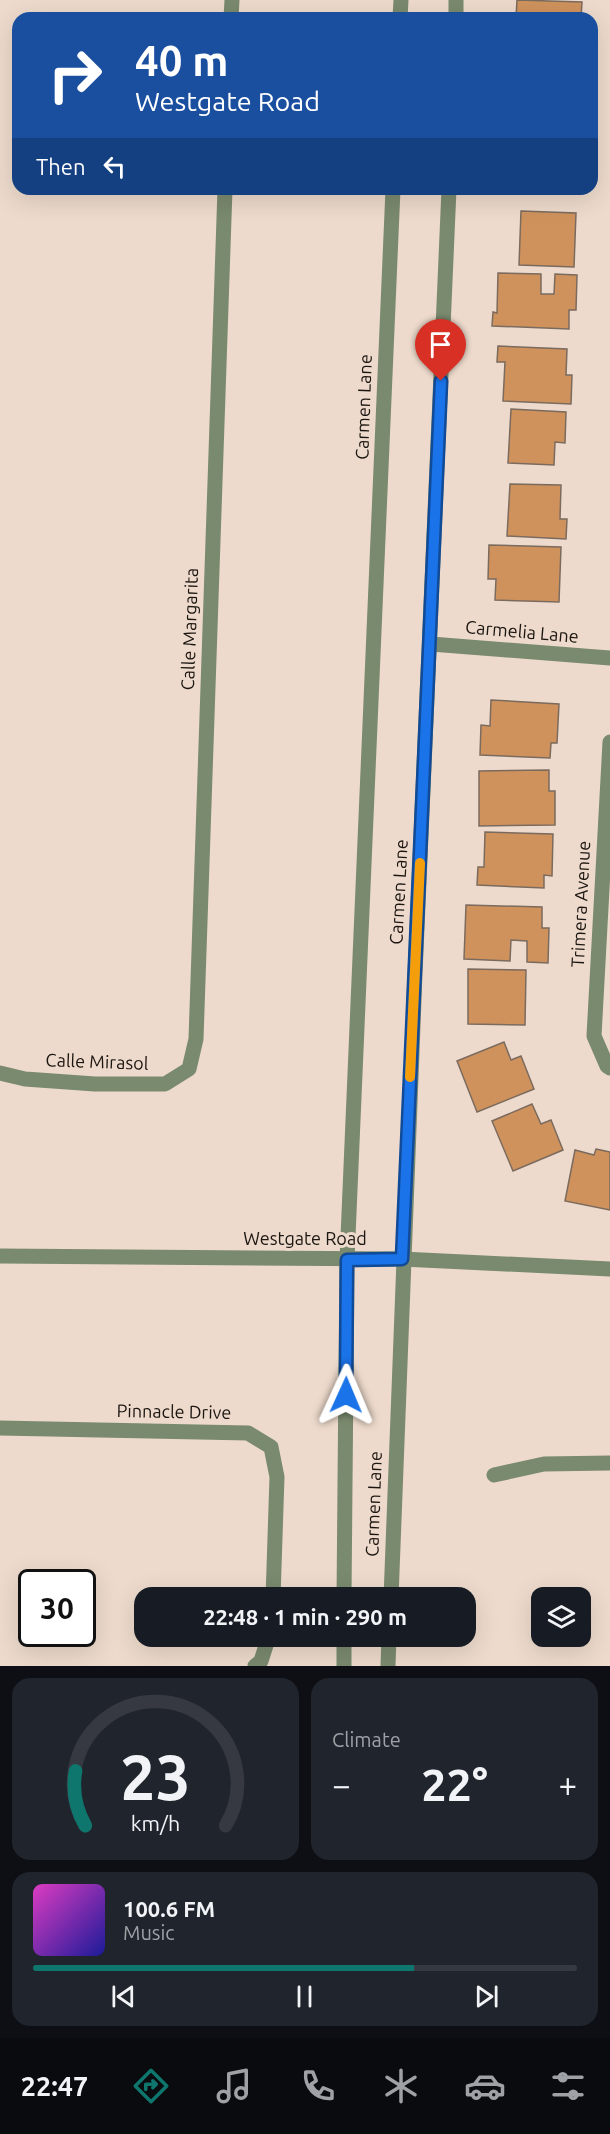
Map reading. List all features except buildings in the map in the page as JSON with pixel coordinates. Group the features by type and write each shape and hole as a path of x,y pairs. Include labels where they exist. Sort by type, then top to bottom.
{"street":[{"name":"Calle Margarita","path":"189,1070 196,1039 225,195"},
{"name":"Carmen Lane","path":"344,1587 347,1260 393,195"},
{"name":"Carmen Lane","path":"391,1587 402,1259 431,644 449,195"},
{"name":"Carmelia Lane","path":"431,644 610,658"},
{"name":"Trimera Avenue","path":"608,1067 594,1036 609,796 610,742"},
{"name":"Calle Mirasol","path":"0,1073 24,1079 95,1084 165,1084 189,1070"},
{"name":"Westgate Road","path":"0,1256 402,1259 610,1269"},
{"name":"Pinnacle Drive","path":"0,1428 248,1433 271,1447 278,1477 273,1587"},
{"path":"494,1475 544,1464 610,1463"},
{"path":"255,1666 261,1661 265,1647"},
{"path":"344,1647 344,1666"},
{"path":"388,1666 389,1647"}],"slow traffic":[{"path":"410,1077 420,863"}],"route":[{"path":"346,1395 347,1260 402,1259 441,381"}]}
